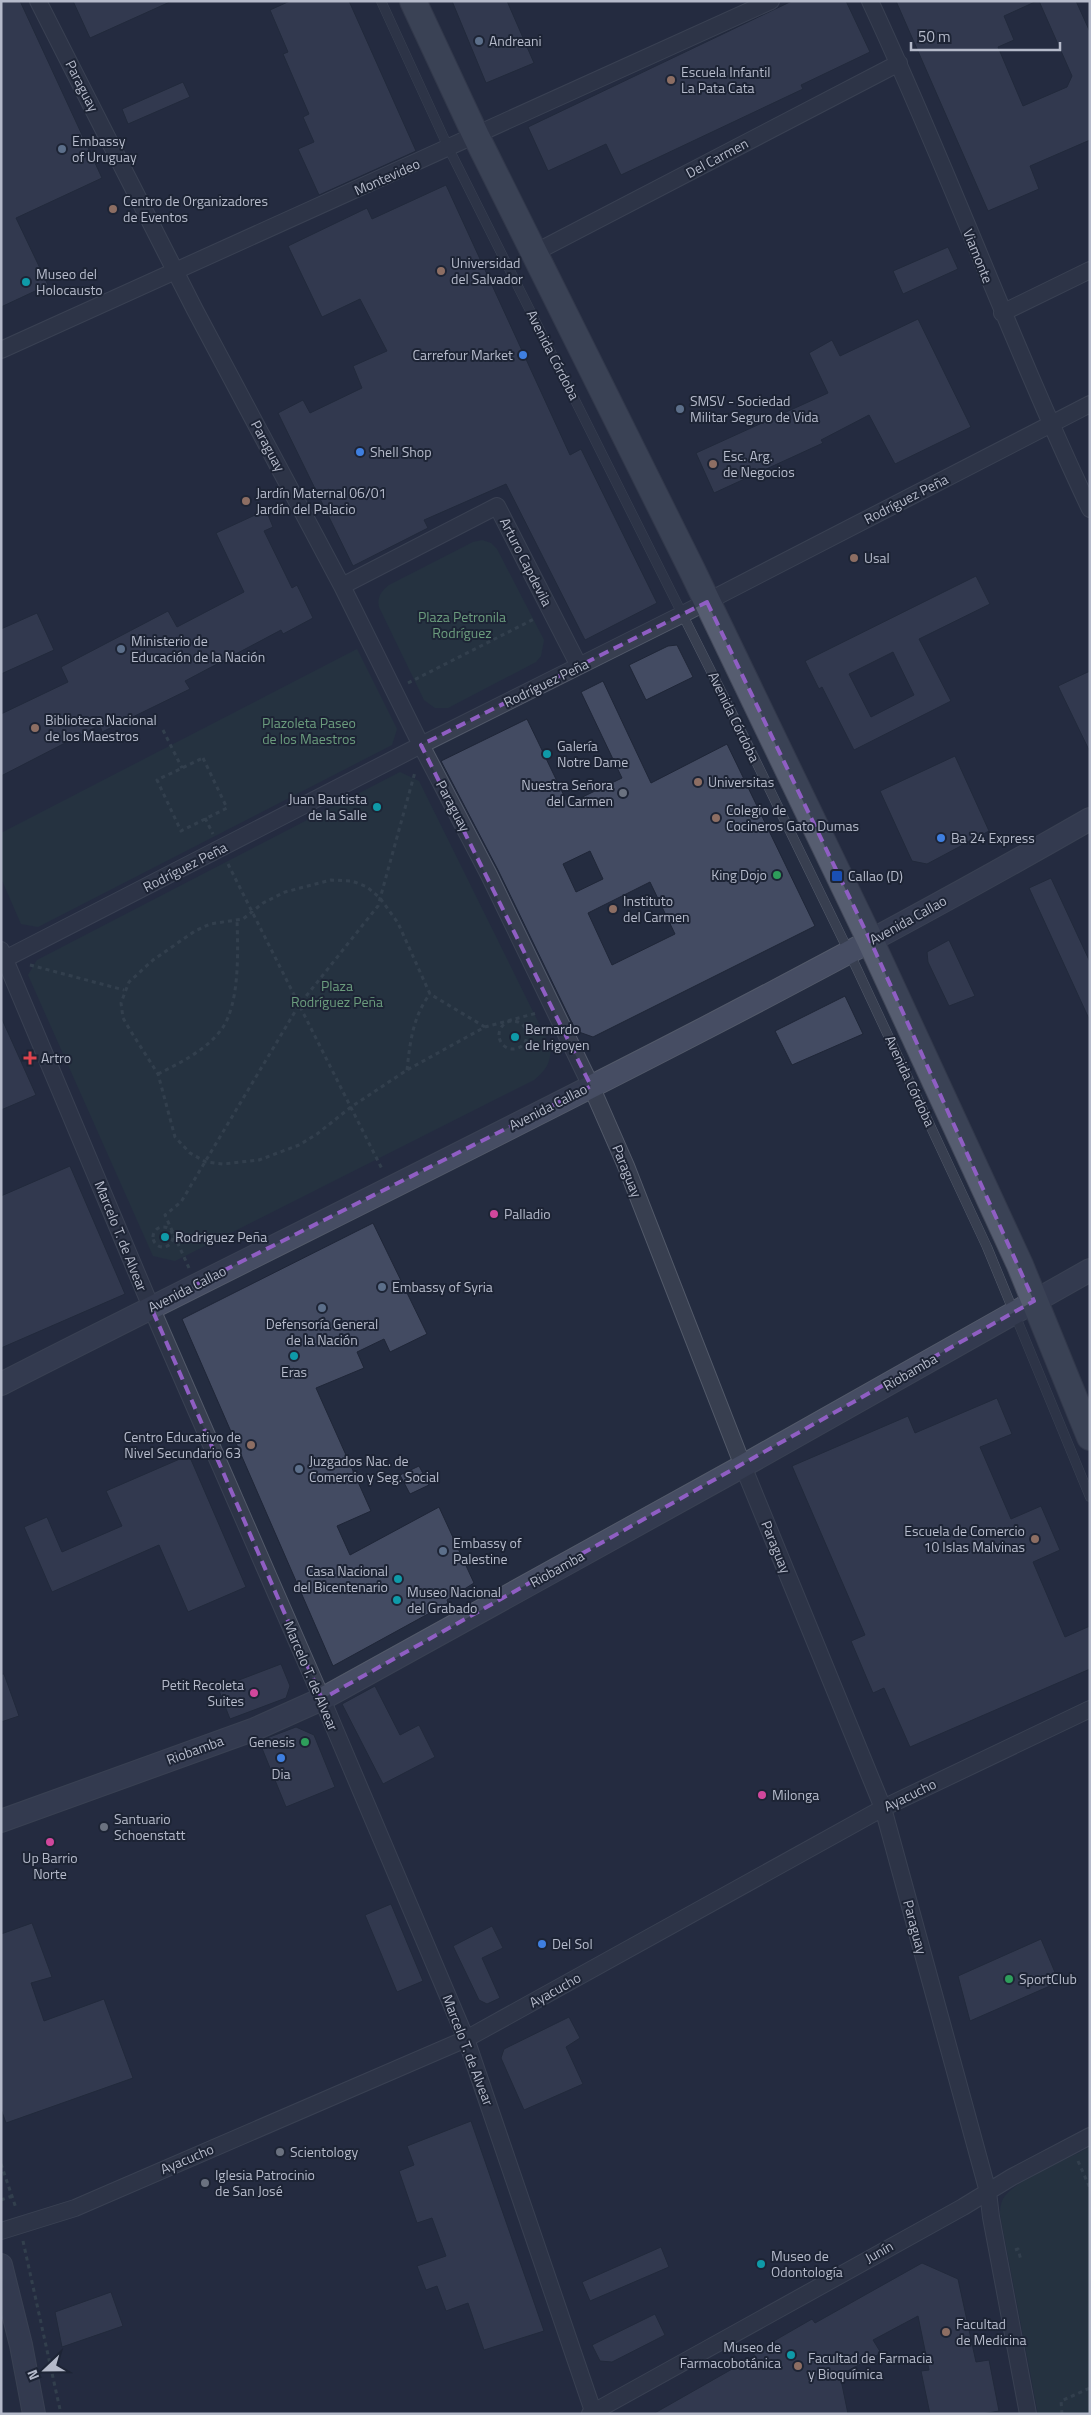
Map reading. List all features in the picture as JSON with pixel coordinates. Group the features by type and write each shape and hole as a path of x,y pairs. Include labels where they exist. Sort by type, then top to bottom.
{"main road":[{"name":"Avenida Córdoba","path":"413,1 476,136 707,602 860,946 1024,1306 1090,1437"},
{"name":"Avenida Callao","path":"1,1384 591,1086 860,946 1090,819"},
{"name":"Riobamba","path":"1,1821 255,1729 322,1699 744,1466 1090,1270"},
{"path":"1,2265 21,2346 34,2414"}],"street":[{"name":"Paraguay","path":"38,1 342,586 421,745 489,875 591,1086 626,1166 744,1466 883,1808 988,2192 990,2218 1028,2414"},
{"name":"Montevideo","path":"1,350 449,149 771,1"},
{"name":"Viamonte","path":"870,1 899,63 1050,425 1090,509"},
{"name":"Del Carmen","path":"534,254 899,63"},
{"path":"1002,313 1090,270"},
{"name":"Rodríguez Peña","path":"3,957 707,602 1090,404"},
{"name":"Arturo Capdevila","path":"342,586 497,506 579,666"},
{"name":"Marcelo T. de Alvear","path":"3,957 150,1308 322,1699 466,2039 593,2413"},
{"name":"Ayacucho","path":"1,2231 75,2208 466,2039 883,1808 1090,1709"},
{"name":"Junín","path":"593,2413 1090,2136"}],"lane":[{"name":"Avenida Córdoba","path":"381,1 449,149 683,614 860,946"},
{"name":"Avenida Córdoba","path":"1024,1306 1090,1497"}],"path":[{"path":"394,690 551,611"},
{"path":"163,730 182,768"},
{"path":"196,1285 165,1214 182,1202 299,1005 378,906 414,778 421,745"},
{"path":"203,758 227,808 181,831 157,780 182,768 203,758"},
{"path":"220,848 391,1187"},
{"path":"485,1027 430,994 398,923 380,898 368,887 352,881 331,880 285,892 252,910 244,919 210,924 195,931 153,960 129,982 124,990 121,1004 124,1018 158,1074 175,1137 190,1153 206,1162 240,1163 280,1153 317,1134 351,1107 407,1070 485,1027 554,1009"},
{"path":"158,1074 202,1048 220,1031 227,1020 236,979 237,920"},
{"path":"3,957 124,990"},
{"path":"407,1070 416,1021 423,1004 430,994"},
{"path":"510,1020 524,1025 528,1034 522,1047 514,1050 505,1047 499,1040 500,1030 510,1020"},
{"path":"159,1227 166,1227 173,1233 171,1243 166,1246 159,1246 154,1241 153,1235 159,1227"},
{"path":"1,2164 22,2225 24,2248 61,2414"},
{"path":"1081,2167 1090,2188"},
{"path":"1,2200 12,2196"},
{"path":"1062,2414 1061,2401 1090,2388"}],"highlighted area":[{"path":"707,602 870,940 1034,1301 322,1699 151,1307 591,1086 421,745"}],"green space":[{"name":"Plaza Petronila Rodríguez","path":"482,540 491,543 497,549 544,640 541,656 536,662 448,708 435,708 424,700 379,607 379,598 389,585 473,542"},
{"name":"Plazoleta Paseo de los Maestros","path":"357,649 397,729 392,745 38,927 21,924 1,878 1,833"},
{"name":"Plaza Rodríguez Peña","path":"400,772 419,781 551,1048 547,1066 534,1080 175,1261 153,1256 28,975 37,960"},
{"path":"1090,2147 1090,2414 1038,2414 1000,2214 1001,2207 1005,2196 1011,2189 1044,2169"}],"building":[{"path":"1,1 20,1 102,178 16,218 48,285 1,307"},
{"path":"73,1 172,1 90,38"},
{"path":"290,1 349,1 416,151 319,195 298,149 314,142 303,117 309,114 283,54 288,52 270,10"},
{"path":"452,1 507,1 534,63 486,83"},
{"path":"792,1 846,1 870,52 801,85 803,89 621,175 606,144 548,171 528,127"},
{"path":"896,1 1037,1 1004,16 1014,40 998,47 1023,106 1067,87 1072,76 1039,1 1076,1 1090,32 1090,140 1030,166 1039,189 988,211"},
{"path":"183,82 190,97 128,124 122,109"},
{"path":"446,185 570,455 581,449 657,603 585,640 506,484 424,520 428,528 353,566 278,413 303,400 310,413 362,388 353,366 387,351 360,299 322,317 288,246 367,208 372,219"},
{"path":"948,247 958,269 903,294 893,271"},
{"path":"918,319 971,427 895,464 869,415 821,440 823,443 714,493 696,453 828,393 809,353 832,340 840,356"},
{"path":"266,510 273,527 264,531 292,588 297,585 313,618 283,634 281,630 185,681 190,689 102,732 100,725 1,776 1,714 68,682 61,667 168,611 177,627 244,592 216,533"},
{"path":"976,576 990,604 919,639 951,701 854,750 822,687 819,689 805,661","holes":["893,652 914,695 871,717 849,674"]},
{"path":"37,613 54,650 1,674 1,629"},
{"path":"677,645 693,677 646,700 629,665 668,646"},
{"path":"1090,671 1090,752 1058,686"},
{"path":"603,681 651,783 727,744 815,926 593,1037 576,1031 498,870 441,761 527,719 568,804 622,778 581,692","holes":["590,851 603,879 576,892 563,864","650,882 675,934 612,965 588,913"]},
{"path":"955,756 989,831 927,864 912,861 880,791"},
{"path":"1051,878 1090,962 1090,1021 1029,888"},
{"path":"949,940 975,996 949,1006 928,962 927,952"},
{"path":"845,996 863,1034 792,1065 775,1031"},
{"path":"1,1017 36,1095 1,1110"},
{"path":"70,1166 125,1294 1,1348 1,1196"},
{"path":"373,1223 427,1334 390,1352 384,1339 357,1352 364,1368 316,1388 371,1511 337,1526 350,1555 439,1507 474,1583 447,1600 448,1603 333,1666 182,1319"},
{"path":"997,1398 1012,1434 980,1447 1011,1519 1041,1506 1060,1550 1033,1562 1065,1637 1090,1626 1090,1669 910,1747 884,1688 873,1693 851,1641 865,1635 792,1466 908,1416 915,1433"},
{"path":"189,1455 246,1587 188,1612 159,1545 52,1592 24,1527 47,1517 62,1552 122,1526 106,1491"},
{"path":"419,1466 429,1485 410,1494 400,1475"},
{"name":"Petit Recoleta Suites","path":"281,1664 290,1686 286,1698 230,1719 218,1688"},
{"path":"1,1674 4,1674 19,1716 1,1722"},
{"path":"375,1686 400,1735 419,1725 435,1757 383,1784 342,1704"},
{"path":"296,1727 314,1735 335,1787 286,1807 259,1741"},
{"path":"391,1904 423,1981 397,1992 365,1915"},
{"path":"32,1923 52,1977 31,1983 44,2021 104,1999 133,2078 6,2123 1,2109 1,1934"},
{"path":"492,1926 503,1948 482,1958 500,1998 487,2004 479,2000 453,1946"},
{"name":"SportClub","path":"1041,1939 1059,1982 970,2021 958,1976"},
{"path":"569,2017 580,2038 566,2047 583,2084 524,2110 501,2058 504,2049"},
{"path":"471,2121 544,2331 484,2350 468,2303 446,2311 437,2286 426,2290 417,2266 446,2256 432,2218 417,2223 399,2171 414,2165 407,2146"},
{"path":"661,2247 669,2267 590,2301 582,2282"},
{"path":"922,2263 958,2279 976,2362 989,2360 999,2411 982,2414 930,2414 921,2371 929,2370 918,2316 873,2340 881,2353 840,2375 848,2414 653,2414 755,2356 753,2353 812,2319 815,2323"},
{"path":"111,2292 123,2326 62,2347 55,2312"},
{"path":"655,2314 665,2335 612,2362 600,2361 592,2345"}],"place":[{"name":"Andreani","path":"479,41"},
{"name":"Escuela Infantil La Pata Cata","path":"671,80"},
{"name":"Embassy of Uruguay","path":"62,149"},
{"name":"Centro de Organizadores de Eventos","path":"113,209"},
{"name":"Universidad del Salvador","path":"441,271"},
{"name":"Museo del Holocausto","path":"26,282"},
{"name":"Carrefour Market","path":"523,355"},
{"name":"SMSV - Sociedad Militar Seguro de Vida","path":"680,409"},
{"name":"Shell Shop","path":"360,452"},
{"name":"Esc. Arg. de Negocios","path":"713,464"},
{"name":"Jardín Maternal 06/01 Jardín del Palacio","path":"246,501"},
{"name":"Usal","path":"854,558"},
{"name":"Ministerio de Educación de la Nación","path":"121,649"},
{"name":"Biblioteca Nacional de los Maestros","path":"35,728"},
{"name":"Galería Notre Dame","path":"547,754"},
{"name":"Universitas","path":"698,782"},
{"name":"Nuestra Señora del Carmen","path":"623,793"},
{"name":"Juan Bautista de la Salle","path":"377,807"},
{"name":"Colegio de Cocineros Gato Dumas","path":"716,818"},
{"name":"Ba 24 Express","path":"941,838"},
{"name":"King Dojo","path":"777,875"},
{"name":"Callao (D)","path":"837,876"},
{"name":"Instituto del Carmen","path":"613,909"},
{"name":"Bernardo de Irigoyen","path":"515,1037"},
{"name":"Artro","path":"30,1058"},
{"name":"Palladio","path":"494,1214"},
{"name":"Rodriguez Peña","path":"165,1237"},
{"name":"Embassy of Syria","path":"382,1287"},
{"name":"Defensoría General de la Nación","path":"322,1308"},
{"name":"Eras","path":"294,1356"},
{"name":"Centro Educativo de Nivel Secundario 63","path":"251,1445"},
{"name":"Juzgados Nac. de Comercio y Seg. Social","path":"299,1469"},
{"name":"Escuela de Comercio 10 Islas Malvinas","path":"1035,1539"},
{"name":"Embassy of Palestine","path":"443,1551"},
{"name":"Casa Nacional del Bicentenario","path":"398,1579"},
{"name":"Museo Nacional del Grabado","path":"397,1600"},
{"name":"Petit Recoleta Suites","path":"254,1693"},
{"name":"Genesis","path":"305,1742"},
{"name":"Dia","path":"281,1758"},
{"name":"Milonga","path":"762,1795"},
{"name":"Santuario Schoenstatt","path":"104,1827"},
{"name":"Up Barrio Norte","path":"50,1842"},
{"name":"Del Sol","path":"542,1944"},
{"name":"SportClub","path":"1009,1979"},
{"name":"Scientology","path":"280,2152"},
{"name":"Iglesia Patrocinio de San José","path":"205,2183"},
{"name":"Museo de Odontología","path":"761,2264"},
{"name":"Facultad de Medicina","path":"946,2332"},
{"name":"Museo de Farmacobotánica","path":"791,2355"},
{"name":"Facultad de Farmacia y Bioquímica","path":"798,2366"}]}
